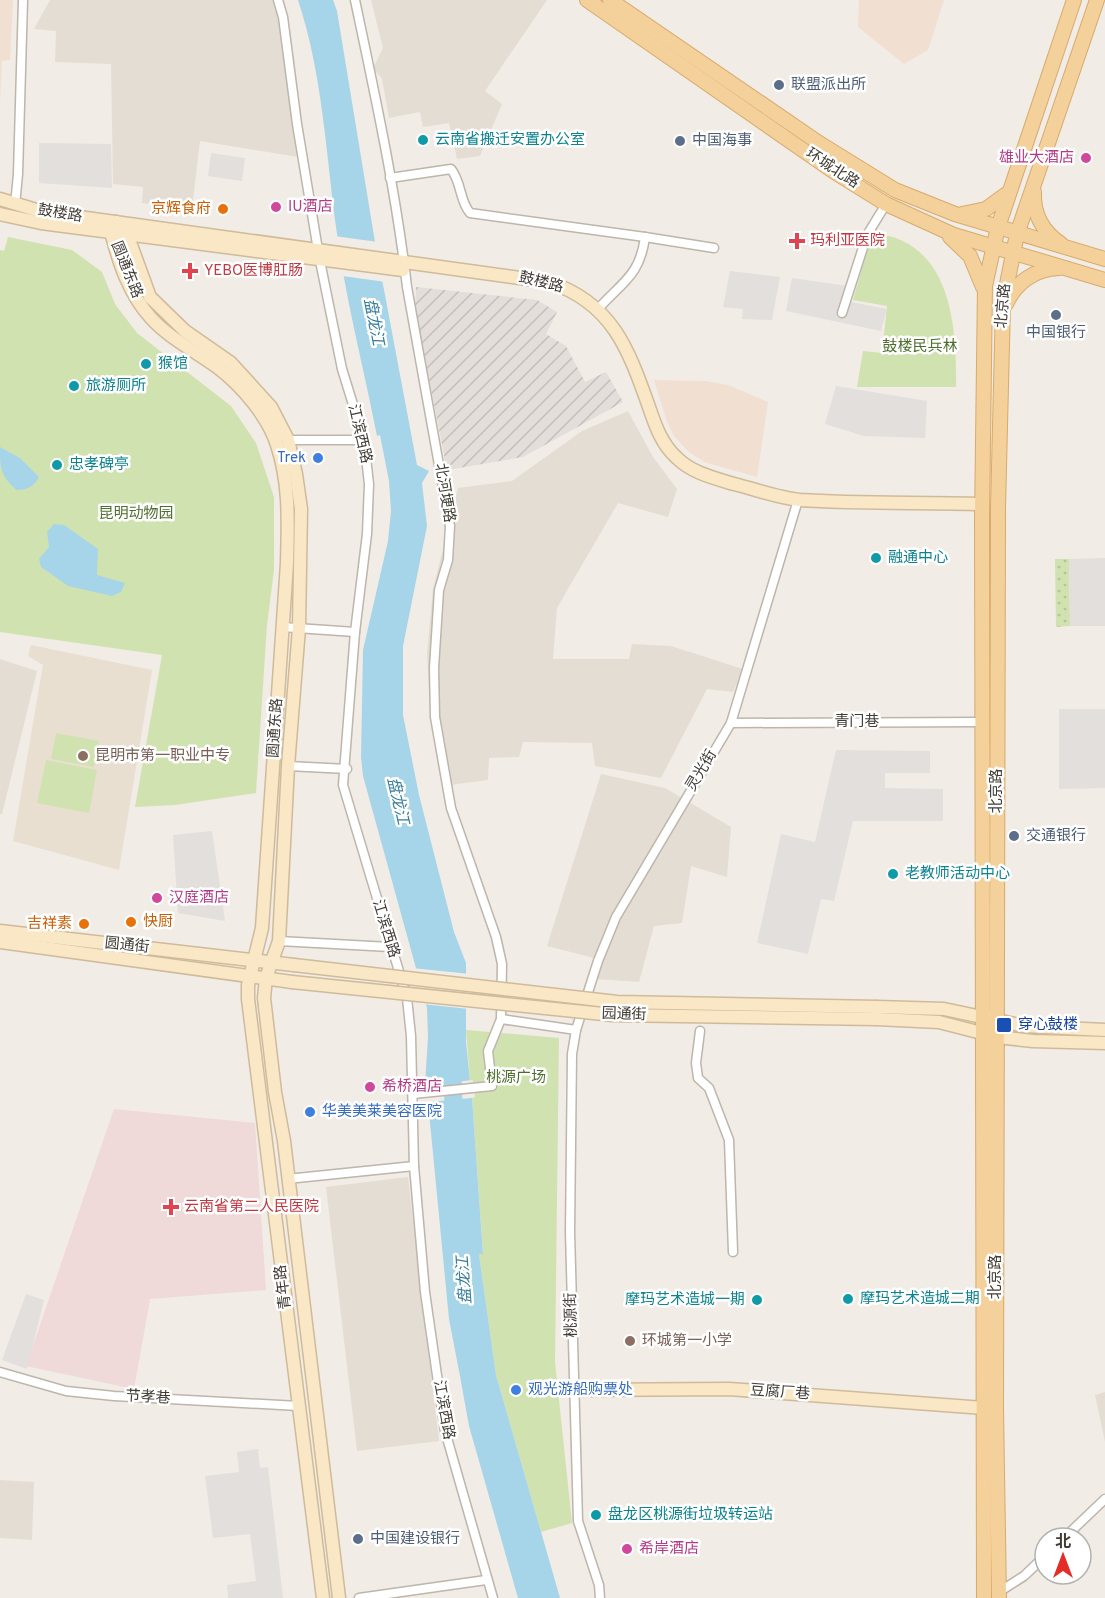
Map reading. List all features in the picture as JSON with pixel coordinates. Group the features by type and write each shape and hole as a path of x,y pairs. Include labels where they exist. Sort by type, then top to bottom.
{"main road":[{"name":"环城北路","path":"587,0 833,171 886,204 936,228 1105,280"},
{"name":"环城北路","path":"610,0 895,190 1017,234 1105,259"},
{"name":"北京路","path":"984,1598 982,508 984,305 987,264 992,246 1074,0"},
{"name":"北京路","path":"999,1595 996,1409 998,508 1002,317 1011,252 1097,0"},
{"path":"955,213 986,209 1002,200 1013,186"},
{"path":"1034,186 1034,205 1039,220 1054,240 1068,248"},
{"name":"鼓楼路","path":"0,199 43,212 113,227 338,258 549,282 567,288 598,309 611,322 621,338 656,426 676,458 691,470 715,479 798,503"},
{"name":"鼓楼路","path":"0,214 41,224 113,227"},
{"name":"圆通东路","path":"113,227 127,234 150,297 185,331 231,363 251,383 271,407 288,440 301,509 299,628 288,766 279,941 266,978"},
{"name":"圆通东路","path":"113,227 117,257 134,297 152,319 169,334 219,368 241,388 261,414 277,444 289,511 262,928 250,975"},
{"path":"936,228 956,241 970,256 982,283 984,305"},
{"name":"鼓楼路","path":"127,234 319,255"},
{"name":"鼓楼路","path":"398,265 538,287 564,295 596,316 614,342 649,429 670,463 688,477 712,486 798,503 982,508"},
{"path":"1002,317 1011,293 1023,280 1047,269 1068,269"},
{"name":"圆通街","path":"0,931 254,960"},
{"name":"圆通街","path":"0,942 250,975"},
{"name":"园通街","path":"254,960 618,1002 877,1013 939,1022 997,1036 1032,1041 1105,1043"},
{"name":"园通街","path":"250,975 292,982 613,1016 877,1013 944,1009 1052,1028 1105,1030"},
{"name":"青年路","path":"250,975 248,999 323,1598"},
{"name":"青年路","path":"266,978 264,998 339,1598"},
{"name":"豆腐厂巷","path":"575,1390 729,1389 945,1408 984,1408"}],"street":[{"path":"15,205 23,0"},
{"name":"江滨西路","path":"278,0 283,17 297,124 319,255 342,369 364,440 369,484 367,534 355,632 347,769 343,785 390,947 404,984 408,1004 414,1166 425,1292 445,1431 493,1598"},
{"name":"北河埂路","path":"355,0 390,178 398,265 450,526 448,560 439,590 434,668 435,717 451,808 496,937 502,964 501,1019"},
{"path":"390,178 451,169 460,179 464,205 470,213 714,248"},
{"path":"842,313 867,235 886,204"},
{"path":"598,309 628,281 638,266 645,237"},
{"path":"288,440 364,440"},
{"name":"灵光街","path":"576,1030 597,961 616,916 731,723 798,503"},
{"path":"282,627 355,632"},
{"name":"青门巷","path":"731,723 983,722"},
{"path":"288,766 347,769"},
{"path":"279,941 390,947"},
{"path":"413,1094 492,1086 488,1051 501,1019 576,1030"},
{"name":"桃源街","path":"576,1030 572,1054 570,1232 578,1521 599,1586 600,1598"},
{"path":"700,1031 696,1063 698,1078 709,1088 729,1140 734,1252"},
{"path":"287,1179 414,1166"},
{"name":"节孝巷","path":"0,1372 66,1391 114,1396 298,1406"},
{"path":"1077,1526 1105,1499"},
{"path":"999,1595 1033,1567"},
{"path":"359,1598 486,1580"}],"shaded area":[{"path":"0,0 13,0 10,60 2,61 0,102"},
{"path":"50,0 274,0 280,27 298,157 200,141 192,208 142,203 143,187 113,184 111,64 55,62 56,31 34,29"},
{"path":"371,0 547,0 485,91 502,104 480,156 457,159 449,123 423,127 420,112 389,118 382,79 373,68 383,48"},
{"path":"859,0 944,0 928,50 904,64 858,27"},
{"path":"39,143 111,144 112,188 39,183"},
{"path":"211,153 245,158 242,181 208,176"},
{"path":"730,271 780,277 772,320 742,319 743,309 723,307"},
{"path":"792,278 855,287 851,302 887,309 881,331 786,311"},
{"path":"416,287 537,300 557,312 546,334 566,346 585,382 606,372 623,402 523,457 447,470 415,309"},
{"path":"654,380 706,381 728,385 768,402 757,477 704,462 689,452 674,436 667,422"},
{"path":"836,386 927,401 925,438 864,436 825,424"},
{"path":"628,411 653,457 677,489 668,517 618,503 557,608 553,659 629,659 632,644 671,646 743,669 733,692 707,689 661,778 595,766 592,743 523,742 519,757 489,758 488,780 442,786 430,708 427,654 433,589 458,488 512,481 582,431"},
{"path":"1105,558 1105,626 1070,626 1069,559"},
{"name":"昆明市第一职业中专","path":"31,645 152,670 119,870 13,841 43,665 28,656"},
{"path":"0,659 37,671 2,814 0,814"},
{"path":"1059,709 1105,709 1105,788 1059,789"},
{"path":"836,750 930,751 930,773 885,773 885,788 943,789 943,821 853,821 834,901 821,899 808,954 757,943 781,834 815,842"},
{"path":"601,774 665,788 731,827 727,877 691,866 682,923 654,926 639,982 597,979 602,960 547,946"},
{"path":"212,831 225,921 178,913 173,835"},
{"name":"云南省第二人民医院","path":"114,1109 255,1123 266,1290 150,1299 134,1389 26,1366"},
{"path":"408,1177 439,1441 357,1451 326,1187"},
{"path":"26,1294 44,1300 27,1369 2,1360"},
{"path":"1105,1392 1105,1442 1095,1395"},
{"path":"258,1449 260,1468 268,1467 283,1598 228,1598 227,1585 256,1581 250,1534 213,1538 205,1476 239,1472 237,1452"},
{"path":"0,1480 34,1482 32,1540 0,1538"}],"green space":[{"name":"鼓楼民兵林","path":"872,233 898,239 919,251 934,268 951,312 956,387 857,387 863,351 882,353 887,306 853,300"},
{"name":"昆明动物园","path":"8,237 72,250 102,272 115,304 137,333 231,406 256,443 274,497 274,570 267,625 256,793 175,805 135,807 162,655 0,632 0,250 4,251"},
{"path":"1055,559 1069,559 1070,626 1056,627"},
{"path":"56,733 99,741 94,767 51,759"},
{"path":"46,760 97,770 89,813 37,803"},
{"name":"桃源广场","path":"466,1030 559,1038 555,1362 572,1523 541,1532 496,1375 479,1254 483,1253 472,1098 475,1097 473,1081 470,1081"}],"water":[{"path":"298,0 333,0 337,11 375,242 417,465 429,471 422,483 427,526 403,646 403,715 419,795 454,932 466,963 466,1042 470,1081 425,1085 427,1008 363,776 361,757 363,650 388,541 391,511 389,481 380,435 377,436 345,284 323,116 313,57"},
{"path":"0,447 20,458 39,477 32,486 16,490 11,484 2,471"},
{"path":"54,524 64,525 98,549 97,575 125,583 121,592 112,596 68,586 41,567 39,559 49,547 47,532"},
{"path":"472,1098 483,1254 479,1254 496,1375 560,1598 518,1598 469,1426 449,1319 428,1102"}],"pier":[{"path":"334,236 378,242 386,282 342,276"},
{"path":"412,968 470,974 469,1009 422,1004"},
{"path":"473,1080 470,1084 423,1088 423,1085"},
{"path":"472,1095 475,1097 425,1102 428,1099"}],"waterway":[{"name":"盘龙江","path":"452,1058 454,1123"}],"place":[{"name":"联盟派出所","path":"779,85"},
{"name":"云南省搬迁安置办公室","path":"423,140"},
{"name":"中国海事","path":"680,141"},
{"name":"雄业大酒店","path":"1086,158"},
{"name":"IU酒店","path":"276,207"},
{"name":"京辉食府","path":"223,209"},
{"name":"玛利亚医院","path":"797,241"},
{"name":"YEBO医博肛肠","path":"190,271"},
{"name":"中国银行","path":"1056,315"},
{"name":"猴馆","path":"146,364"},
{"name":"旅游厕所","path":"74,386"},
{"name":"Trek","path":"318,458"},
{"name":"忠孝碑亭","path":"57,465"},
{"name":"融通中心","path":"876,558"},
{"name":"昆明市第一职业中专","path":"83,756"},
{"name":"交通银行","path":"1014,836"},
{"name":"老教师活动中心","path":"893,874"},
{"name":"汉庭酒店","path":"157,898"},
{"name":"快厨","path":"131,922"},
{"name":"吉祥素","path":"84,924"},
{"name":"穿心鼓楼","path":"1004,1025"},
{"name":"希桥酒店","path":"370,1087"},
{"name":"华美美莱美容医院","path":"310,1112"},
{"name":"云南省第二人民医院","path":"171,1207"},
{"name":"摩玛艺术造城二期","path":"848,1299"},
{"name":"摩玛艺术造城一期","path":"757,1300"},
{"name":"环城第一小学","path":"630,1341"},
{"name":"观光游船购票处","path":"516,1390"},
{"name":"盘龙区桃源街垃圾转运站","path":"596,1515"},
{"name":"中国建设银行","path":"358,1539"},
{"name":"希岸酒店","path":"627,1549"}]}
